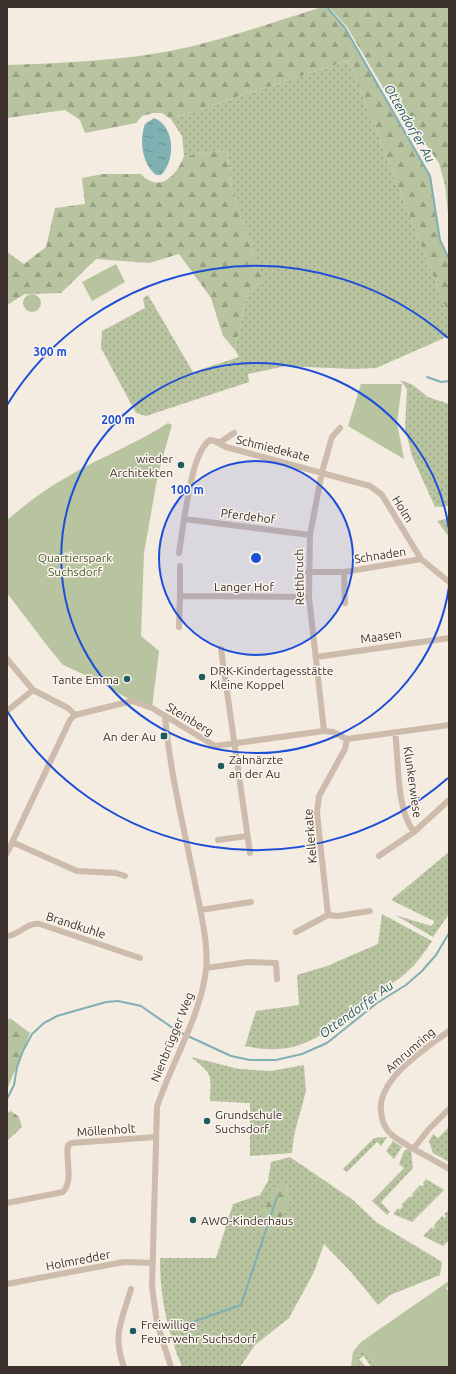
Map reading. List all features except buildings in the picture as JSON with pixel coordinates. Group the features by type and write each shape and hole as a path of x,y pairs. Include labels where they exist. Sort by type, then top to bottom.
{"street":[{"name":"Rethbruch","path":"324,731 309,597 308,572 310,535 322,472 332,437 340,428"},
{"name":"Schmiedekate","path":"220,443 234,433"},
{"name":"Schmiedekate","path":"184,519 191,483 201,448 210,440 220,443 226,448 322,472"},
{"name":"Holm","path":"322,472 370,486 382,494 421,559 449,582"},
{"name":"Pferdehof","path":"184,519 310,535"},
{"path":"179,553 184,519"},
{"name":"Schnaden","path":"308,572 344,572 421,559"},
{"path":"179,627 180,566"},
{"name":"Schnaden","path":"344,572 345,603"},
{"name":"Langer Hof","path":"180,596 309,597"},
{"name":"Maasen","path":"316,656 449,638"},
{"path":"221,649 250,853"},
{"path":"7,659 33,690 68,708 74,715 70,720 7,853"},
{"path":"7,711 33,690"},
{"name":"Steinberg","path":"74,715 132,701 152,708 215,746 324,731 333,732 347,739"},
{"name":"Nienbrügger Weg","path":"165,716 173,783 200,910 206,968 200,998 182,1045 165,1082 157,1107 152,1286 155,1313 171,1367"},
{"path":"347,739 449,725"},
{"name":"Klunkerwiese","path":"395,732 401,794 408,824 414,832"},
{"name":"Kellerkate","path":"328,915 317,813 319,796 344,749 347,739"},
{"path":"379,856 414,832 449,800"},
{"path":"218,840 247,836"},
{"path":"12,842 77,871 116,873 125,876"},
{"path":"200,910 251,902"},
{"path":"296,932 328,915 338,916 370,911"},
{"name":"Brandkuhle","path":"7,936 17,933 32,924 40,924 140,958"},
{"path":"206,968 248,962 276,963 277,979"},
{"name":"Amrumring","path":"449,1031 400,1071 386,1087 380,1103 384,1126 393,1136 449,1169"},
{"path":"414,1148 429,1129 449,1109"},
{"name":"Möllenholt","path":"7,1203 63,1192 66,1188 68,1179 67,1150 68,1145 72,1143 156,1137"},
{"name":"Holmredder","path":"7,1284 124,1262 153,1263"},
{"path":"124,1367 117,1342 118,1331 131,1289"}],"green space":[{"path":"327,7 345,28 430,176 440,240 449,259 449,316 351,66 346,61 171,119 162,113 153,113 142,116 136,123 85,133 80,120 65,110 7,118 7,65 109,59 170,51 227,37 319,8"},
{"path":"329,7 449,7 449,184 445,185 439,163 411,123 400,99 387,94 347,27"},
{"path":"346,61 351,66 449,316 449,336 376,368 353,369 286,366 248,374 249,382 146,416 136,413 101,348 102,331 145,308 143,298 148,295 193,372 239,357 235,350 247,293 263,280 232,189 227,150 184,156 182,136 171,119"},
{"path":"227,150 232,189 263,280 247,293 235,350 223,336 211,298 179,254 149,263 96,259 61,293 25,294 7,305 7,252 24,264 46,247 55,208 85,204 82,178 103,174 141,174 148,180 161,182 167,180 177,170 184,156"},
{"path":"449,184 449,223 445,185"},
{"path":"116,264 125,282 92,301 82,282"},
{"path":"32,294 38,297 41,303 38,309 32,312 26,309 23,303 26,297"},
{"path":"400,380 413,385 428,397 449,404 449,506 435,507 412,456 405,428 407,389"},
{"path":"361,384 402,384 397,423 404,459 348,426"},
{"name":"Quartierspark Suchsdorf","path":"168,423 172,425 158,474 144,553 141,636 159,651 152,708 132,701 94,679 63,665 49,648 7,593 7,520 36,497 59,482 92,463 156,431"},
{"path":"449,518 449,537 437,521"},
{"path":"449,852 449,914 433,937 395,915 431,926 434,921 391,900"},
{"path":"382,914 432,941 411,969 375,994 331,1028 312,1040 282,1049 267,1049 245,1046 256,1011 299,1005 297,975 327,966 378,944"},
{"path":"10,1018 30,1033 7,1090 7,1021"},
{"path":"191,1057 239,1069 271,1071 304,1065 306,1091 294,1135 292,1153 250,1156 250,1103 210,1101 211,1084 209,1075 203,1067"},
{"path":"11,1111 19,1117 22,1127 7,1141 7,1113"},
{"path":"449,1127 449,1162 433,1153 429,1141 433,1134 438,1138"},
{"path":"387,1137 381,1146 377,1142 347,1172 343,1169 374,1138"},
{"path":"393,1141 402,1147 394,1159 386,1151"},
{"path":"408,1149 411,1151 413,1168 381,1202 390,1212 387,1215 372,1201 404,1168 399,1164 404,1151"},
{"path":"290,1157 353,1200 376,1222 442,1262 440,1275 390,1295 378,1305 351,1272 324,1244 314,1272 289,1318 255,1345 240,1367 182,1367 172,1340 165,1314 161,1287 160,1258 216,1258 233,1204 260,1195 268,1181 271,1162","holes":["286,1184 290,1198 275,1223 267,1205 274,1191"]},
{"path":"426,1179 444,1190 412,1222 393,1214 398,1208 400,1210 403,1206 401,1205 410,1196 413,1196 412,1194 420,1185 424,1185 423,1183"},
{"path":"281,1183 286,1184 290,1197 289,1206 283,1216 275,1223 273,1231 266,1237 260,1235 257,1229 259,1218 268,1202 271,1191 274,1191 275,1187"},
{"path":"449,1210 449,1240 443,1246 423,1236 432,1227 433,1229 435,1227 434,1225 442,1216 444,1218 446,1216 444,1214"},
{"path":"449,1281 449,1286 446,1288 449,1292 449,1367 377,1367 363,1347 358,1354 355,1367 351,1367 353,1352 361,1342"},
{"path":"363,1347 377,1367 371,1367 364,1356 359,1359 366,1367 355,1367 358,1354"}],"water":[{"path":"154,118 161,122 166,128 171,144 169,161 166,169 161,175 156,175 151,170 145,158 142,144 145,124"}],"waterway":[{"name":"Ottendorfer Au","path":"327,7 345,28 430,176 440,240 449,259"},
{"path":"427,377 441,382 449,381"},
{"name":"Ottendorfer Au","path":"7,1099 14,1085 17,1067 23,1051 32,1034 44,1023 57,1016 106,1002 118,1001 141,1006 177,1031 231,1056 250,1060 276,1060 302,1054 327,1043 377,1003 406,985 422,971 436,955 449,933"},
{"path":"190,1323 241,1305 277,1197"}],"place":[{"name":"wieder Architekten","path":"181,465"},
{"name":"DRK-Kindertagesstätte Kleine Koppel","path":"202,677"},
{"name":"Tante Emma","path":"127,679"},
{"name":"An der Au","path":"164,736"},
{"name":"Zahnärzte an der Au","path":"221,766"},
{"name":"Grundschule Suchsdorf","path":"207,1121"},
{"name":"AWO-Kinderhaus","path":"193,1220"},
{"name":"Freiwillige Feuerwehr Suchsdorf","path":"133,1331"}]}
